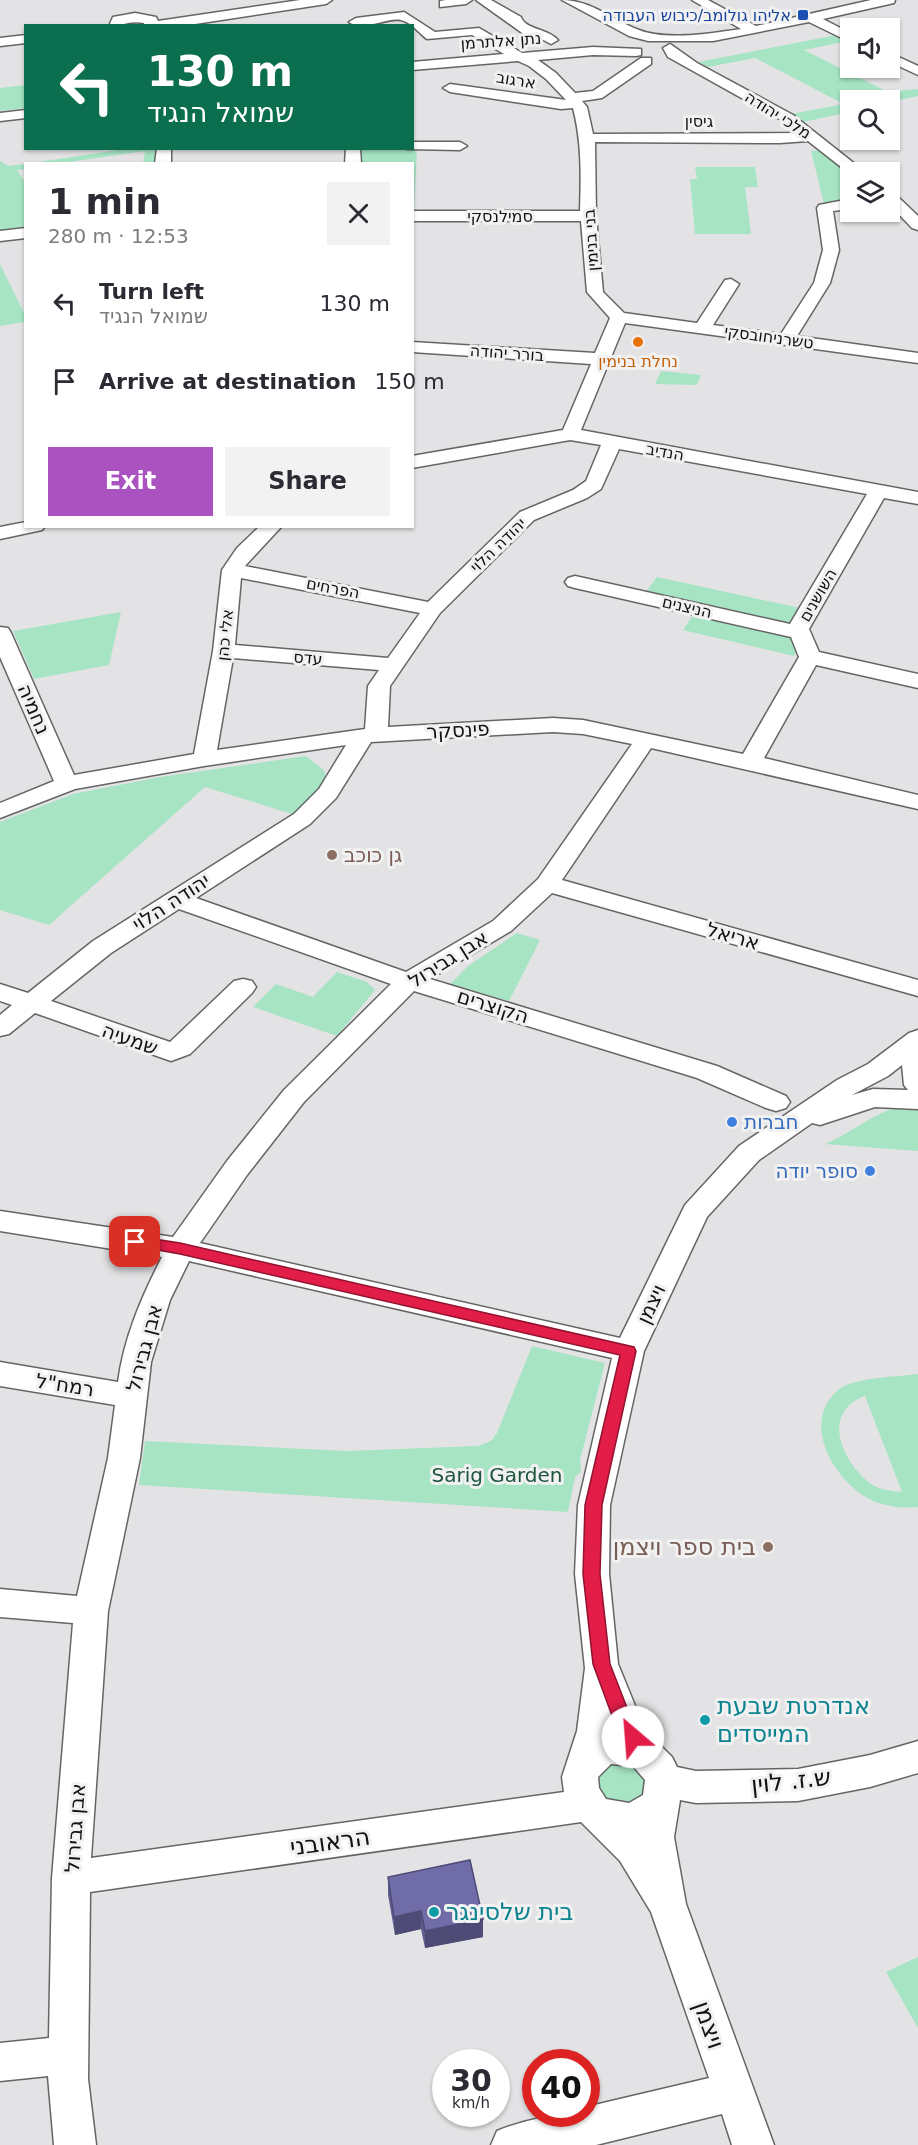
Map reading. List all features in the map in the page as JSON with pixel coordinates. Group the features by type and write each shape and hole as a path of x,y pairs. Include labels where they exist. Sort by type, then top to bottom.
{"street":[{"path":"117,18 150,22 217,9 326,0"},
{"path":"445,4 466,0"},
{"path":"482,0 516,20 516,24"},
{"path":"555,0 614,31 623,42 624,48 642,55 719,35 881,1"},
{"path":"568,0 634,33 681,39 719,35"},
{"path":"698,0 752,29"},
{"path":"356,22 404,16 432,36 516,24 551,39"},
{"path":"808,17 840,33"},
{"name":"בני בנימין","path":"474,31 534,63 580,108 587,138 590,172 588,216 596,292 609,310 619,317"},
{"name":"נתן אלתרמן","path":"593,51 623,42 652,37"},
{"name":"מלכי יהודה","path":"652,37 668,41 673,54 788,118 845,162"},
{"path":"0,42 24,39"},
{"name":"נתן אלתרמן","path":"414,66 593,51 642,55"},
{"name":"מלכי יהודה","path":"642,55 692,66"},
{"name":"ארגוב","path":"450,88 561,105 597,95 642,55"},
{"path":"900,62 918,71"},
{"path":"0,117 24,114"},
{"name":"גיסין","path":"587,138 780,139 812,136"},
{"path":"414,146 460,146"},
{"path":"900,196 909,195"},
{"path":"786,339 822,283 831,250 825,208 840,206"},
{"path":"900,208 918,225"},
{"name":"סמילנסקי","path":"414,216 588,216"},
{"path":"0,236 24,233"},
{"path":"702,328 731,284"},
{"path":"570,434 619,317"},
{"name":"טשרניחובסקי","path":"619,317 918,358"},
{"name":"בורר יהודה","path":"414,347 602,359"},
{"name":"הנדיב","path":"414,462 570,434 878,493 918,498"},
{"name":"יהודה הלוי","path":"0,1028 102,947 302,819 328,792 370,735 379,686 391,665 433,609 527,516 580,494 594,485 612,441"},
{"name":"השושנים","path":"810,657 799,629 878,493"},
{"path":"0,533 25,528"},
{"path":"232,570 244,552 270,528"},
{"name":"הפרחים","path":"232,570 433,609"},
{"name":"אלי כהן","path":"204,759 224,651 232,570"},
{"name":"הניצנים","path":"575,582 799,629"},
{"name":"נחמיה","path":"0,633 24,682 64,778 69,783"},
{"name":"עדס","path":"224,651 391,665"},
{"path":"750,762 810,657 918,681"},
{"path":"0,686 24,682"},
{"name":"פינסקר","path":"0,811 69,783 204,759 370,735 552,725 583,727 750,762 918,802"},
{"name":"אבן גבירול","path":"75,2145 68,2055 71,1878 91,1611 123,1458 136,1362 155,1300 180,1249 237,1168 294,1096 410,981 502,926 547,884 645,741"},
{"path":"302,746 333,759 340,775"},
{"name":"אריאל","path":"547,884 918,988"},
{"name":"הקוצרים","path":"175,899 410,981 707,1072 780,1115"},
{"name":"שמעיה","path":"30,1002 171,1052 181,1047 243,987"},
{"path":"0,992 30,1002"},
{"name":"ויצמן","path":"667,1904 628,1843 591,1807 582,1794 580,1783 595,1731 602,1664 592,1574 594,1505 629,1351 695,1212 780,1115 878,1070 918,1039"},
{"path":"918,1057 915,1067 918,1085"},
{"name":"ויצמן","path":"780,1115 873,1098 918,1100"},
{"path":"0,1221 180,1249 629,1351"},
{"name":"רמח\"ל","path":"0,1374 131,1396"},
{"path":"0,1603 91,1611"},
{"name":"ויצמן","path":"602,1664 623,1721 657,1777 655,1837 667,1904 753,2145"},
{"name":"ש.ז. לוין","path":"586,1762 595,1754 620,1747 657,1777 696,1787 798,1785 870,1771 918,1756"},
{"path":"591,1807 605,1817 632,1820 645,1815 656,1807 657,1777"},
{"name":"הראובני","path":"71,1878 591,1807"},
{"path":"0,2062 68,2055"},
{"path":"512,2145 732,2091"}],"green space":[{"path":"837,35 840,37 840,43 804,50 840,68 840,78 860,78 884,90 840,90 840,102 755,58 708,67 698,62"},
{"path":"24,85 24,108 0,111 0,88"},
{"path":"918,89 918,96 900,100 900,91"},
{"path":"840,102 840,114 803,122 790,114 839,105"},
{"path":"417,148 414,214 414,162 357,162 359,150 414,150"},
{"path":"119,150 157,150 154,162 143,162 145,151 68,162 39,162"},
{"path":"830,150 841,162 840,206 825,208 811,151"},
{"path":"0,161 8,166 24,164 24,169 17,170 24,180 24,232 0,236"},
{"path":"695,167 755,167 758,187 745,187 751,234 695,234 690,179 697,179"},
{"path":"0,264 24,313 24,322 0,326"},
{"path":"661,371 701,375 697,385 655,384"},
{"path":"657,577 800,608 789,625 644,594"},
{"path":"121,612 109,665 34,679 13,631"},
{"path":"695,612 789,634 800,644 794,656 683,630"},
{"path":"306,756 324,770 326,777 315,794 295,815 205,787 49,925 0,910 0,822 73,794 160,777"},
{"path":"517,933 540,940 509,1001 449,985 468,966"},
{"path":"337,972 367,982 375,990 337,1036 253,1007 276,984 313,997"},
{"path":"900,1107 918,1109 918,1151 825,1144 881,1113"},
{"name":"Sarig Garden","path":"532,1346 605,1363 580,1460 581,1472 575,1477 568,1512 139,1485 145,1441 347,1451 478,1446 491,1441 497,1433"},
{"path":"918,1374 918,1507 890,1506 864,1496 841,1475 825,1448 822,1418 827,1404 844,1386 864,1380","holes":["865,1396 902,1492 882,1489 871,1484 861,1475 844,1451 839,1425 843,1413 851,1403"]},
{"path":"599,1759 648,1766 648,1803 607,1810 588,1776"},
{"path":"918,1957 918,2028 886,1972"}],"building":[{"name":"בית שלסינגר","path":"470,1860 483,1919 425,1931 421,1911 394,1917 388,1877"}],"place":[{"name":"אליהו גולומב/כיבוש העבודה","path":"803,15"},
{"name":"נחלת בנימין","path":"638,342"},
{"name":"גן כוכב","path":"332,855"},
{"name":"חברות","path":"732,1122"},
{"name":"סופר יודה","path":"870,1171"},
{"name":"בית ספר ויצמן","path":"768,1547"},
{"name":"אנדרטת שבעת המייסדים","path":"705,1720"},
{"name":"בית שלסינגר","path":"434,1912"}],"route":[{"path":"135,1242 180,1249 629,1351 621,1375 594,1505 592,1574 597,1637 602,1664 623,1721 633,1737"}]}
